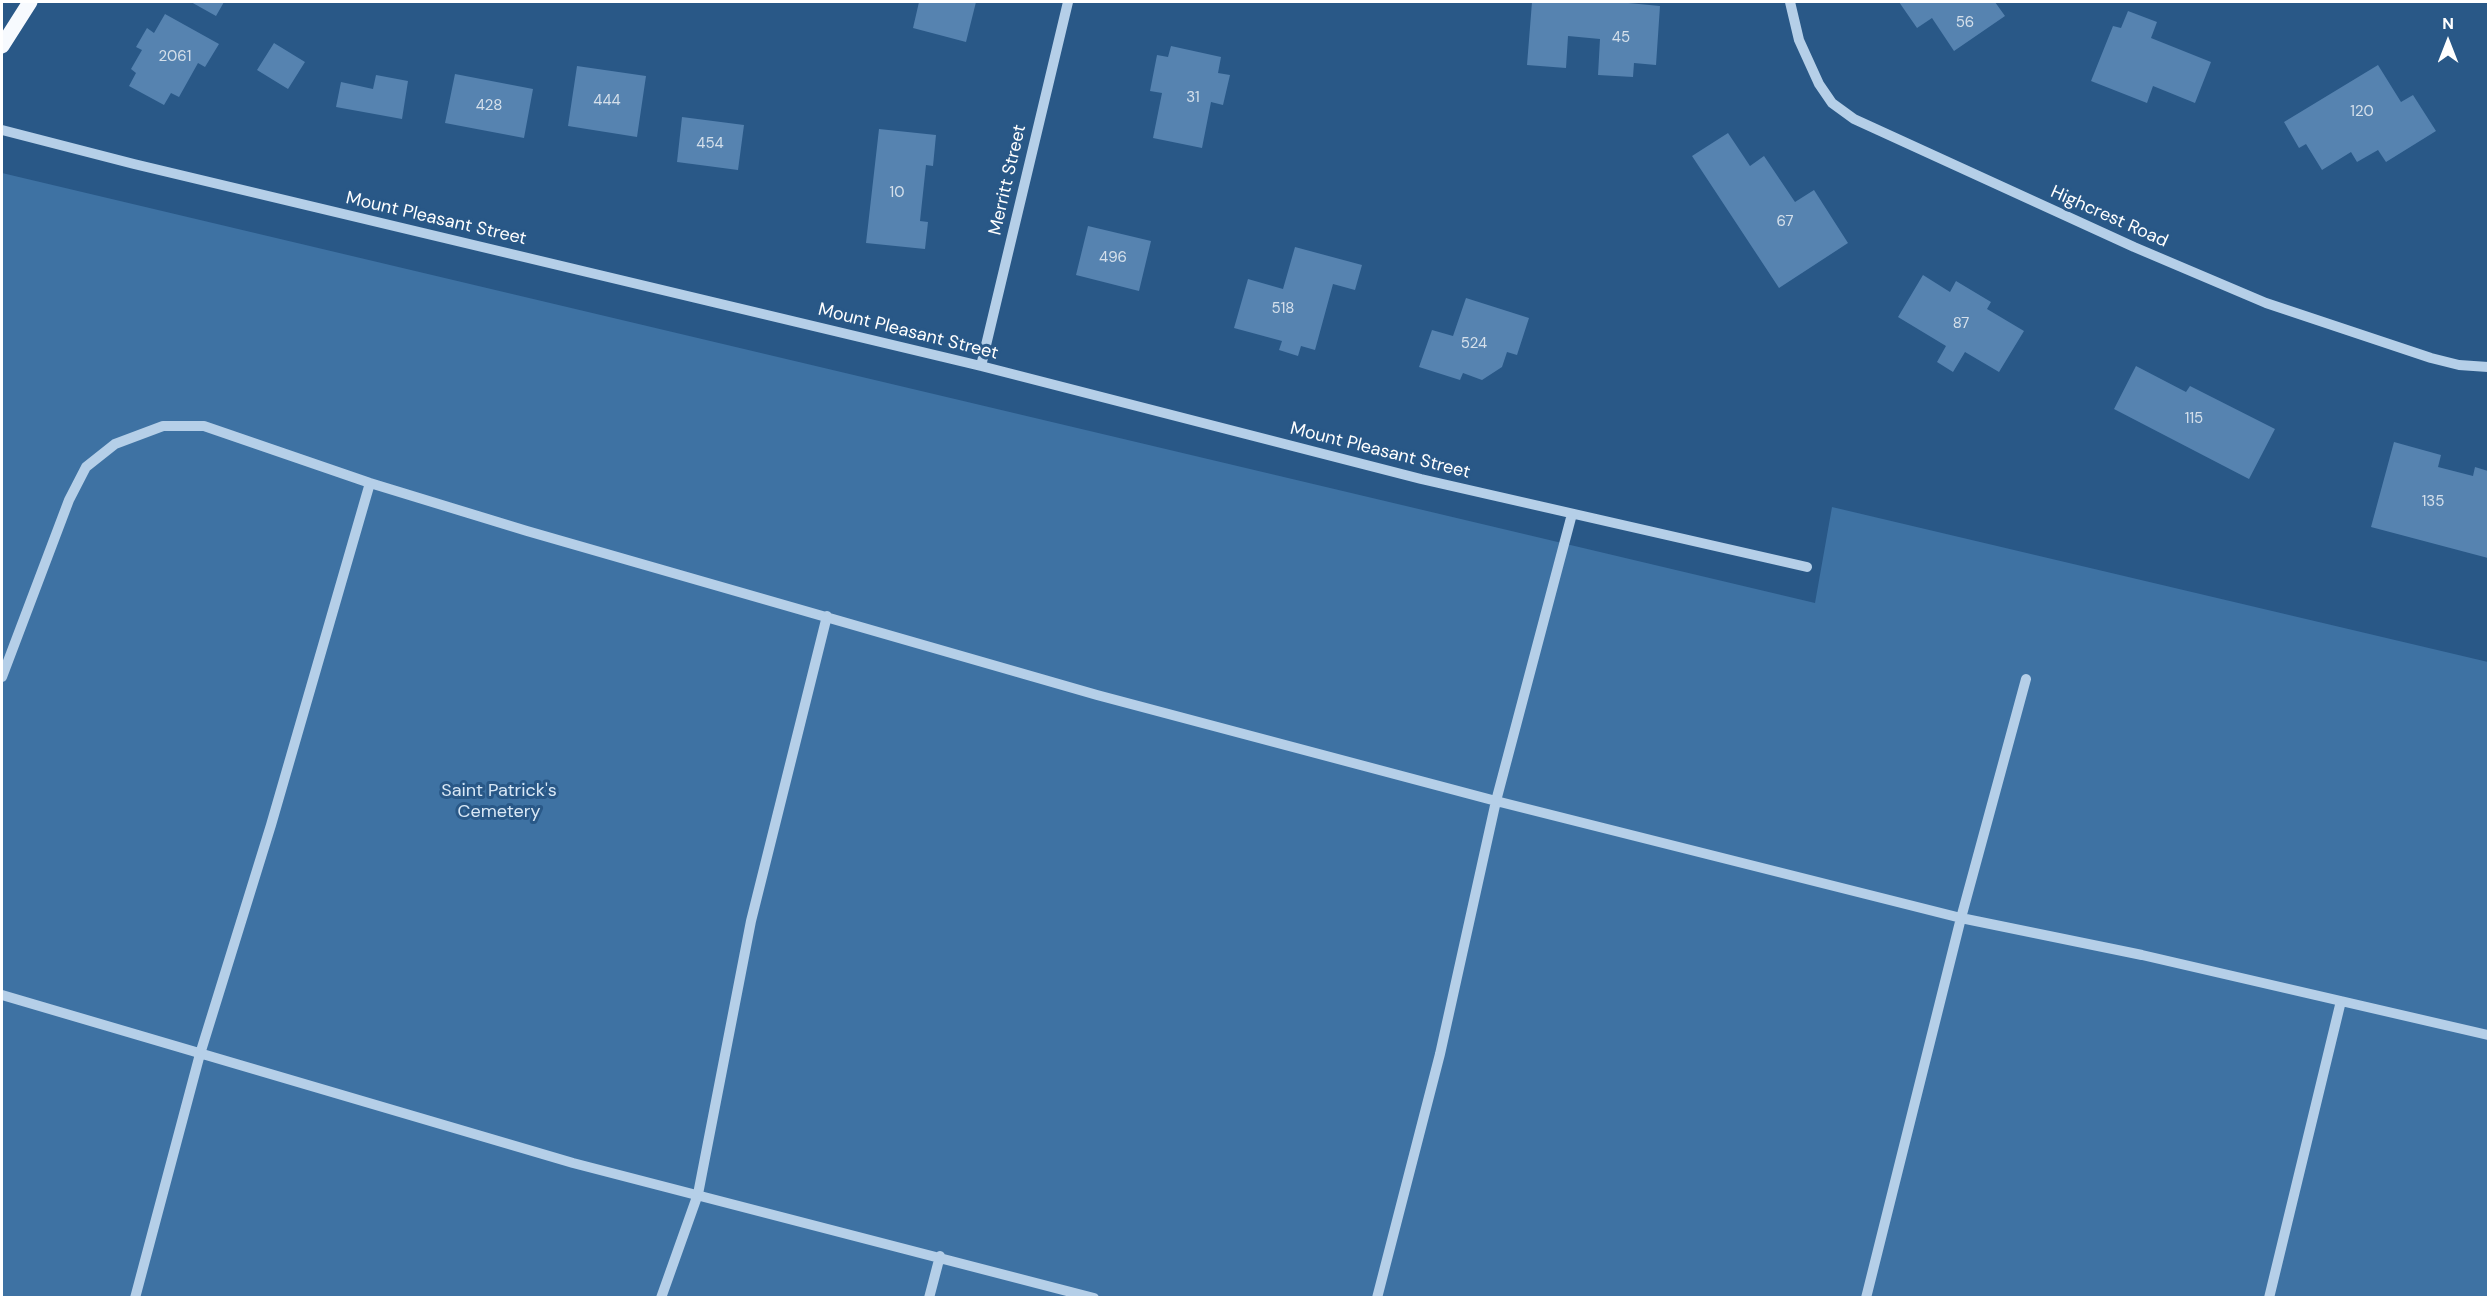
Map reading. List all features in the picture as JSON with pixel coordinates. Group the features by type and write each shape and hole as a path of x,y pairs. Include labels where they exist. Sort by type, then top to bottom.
{"main road":[{"path":"2,46 30,2"}],"street":[{"name":"Merritt Street","path":"981,366 1068,2"},
{"name":"Highcrest Road","path":"1790,2 1799,40 1819,84 1832,103 1854,119 2123,243 2266,303 2431,358 2459,365 2488,367"},
{"name":"Mount Pleasant Street","path":"2,129 134,164 981,366 1421,479 1807,567"},
{"path":"2,677 69,500 86,467 115,444 163,426 204,426 370,483 527,531 1097,695 1496,801 1961,918 2142,955 2488,1035"},
{"path":"135,1298 200,1054 271,825 370,483"},
{"path":"1377,1298 1440,1054 1496,801 1572,514"},
{"path":"661,1298 698,1194 751,921 827,616"},
{"path":"1866,1298 1961,918 2026,679"},
{"path":"2,995 573,1163 940,1256 1094,1298"},
{"path":"2269,1298 2341,1001"},
{"path":"929,1298 940,1256"}],"green space":[{"name":"Saint Patrick's Cemetery","path":"2,173 1815,603 1832,507 2488,662 2488,1297 2,1298"}],"building":[{"path":"191,2 224,2 216,16"},
{"path":"919,2 976,2 966,42 913,28"},
{"path":"1532,2 1618,2 1660,6 1656,65 1634,63 1633,77 1598,75 1600,39 1568,36 1566,68 1527,65"},
{"path":"1899,2 1995,2 2005,16 1954,51 1932,18 1917,28"},
{"path":"2128,11 2157,22 2151,38 2211,62 2195,103 2153,86 2147,103 2091,81 2113,26 2121,28"},
{"path":"165,14 219,44 205,67 198,63 179,97 171,93 164,105 129,86 136,73 131,69 142,50 136,47 147,28 154,33"},
{"path":"274,43 305,62 288,89 257,70"},
{"path":"1171,46 1221,57 1218,73 1230,75 1223,105 1211,102 1202,148 1153,138 1162,93 1150,91 1157,55 1168,57"},
{"path":"2378,65 2401,102 2413,95 2436,131 2386,162 2378,150 2357,162 2351,152 2322,170 2306,144 2299,148 2284,122"},
{"path":"577,66 646,76 637,137 568,126"},
{"path":"455,74 533,89 524,138 445,123"},
{"path":"376,75 408,81 402,119 336,107 341,82 373,89"},
{"path":"682,117 744,125 738,170 677,162"},
{"path":"879,129 936,135 933,166 926,165 920,221 928,222 925,249 866,243"},
{"path":"1728,133 1750,166 1764,156 1795,202 1814,190 1848,243 1779,288 1692,156"},
{"path":"1088,226 1151,241 1139,291 1076,275"},
{"path":"1295,247 1362,265 1355,290 1333,284 1315,350 1301,346 1298,356 1279,350 1282,341 1234,328 1248,279 1283,289"},
{"path":"1923,275 1950,292 1956,281 1991,302 1987,309 2024,331 1999,372 1965,352 1953,372 1937,362 1946,346 1898,317"},
{"path":"1466,298 1529,318 1517,355 1507,352 1502,367 1482,380 1463,373 1460,380 1419,367 1432,330 1453,336"},
{"path":"2136,366 2186,392 2190,386 2275,429 2249,479 2114,409"},
{"path":"2394,442 2441,455 2438,467 2473,476 2475,467 2488,471 2488,558 2371,527"}]}
